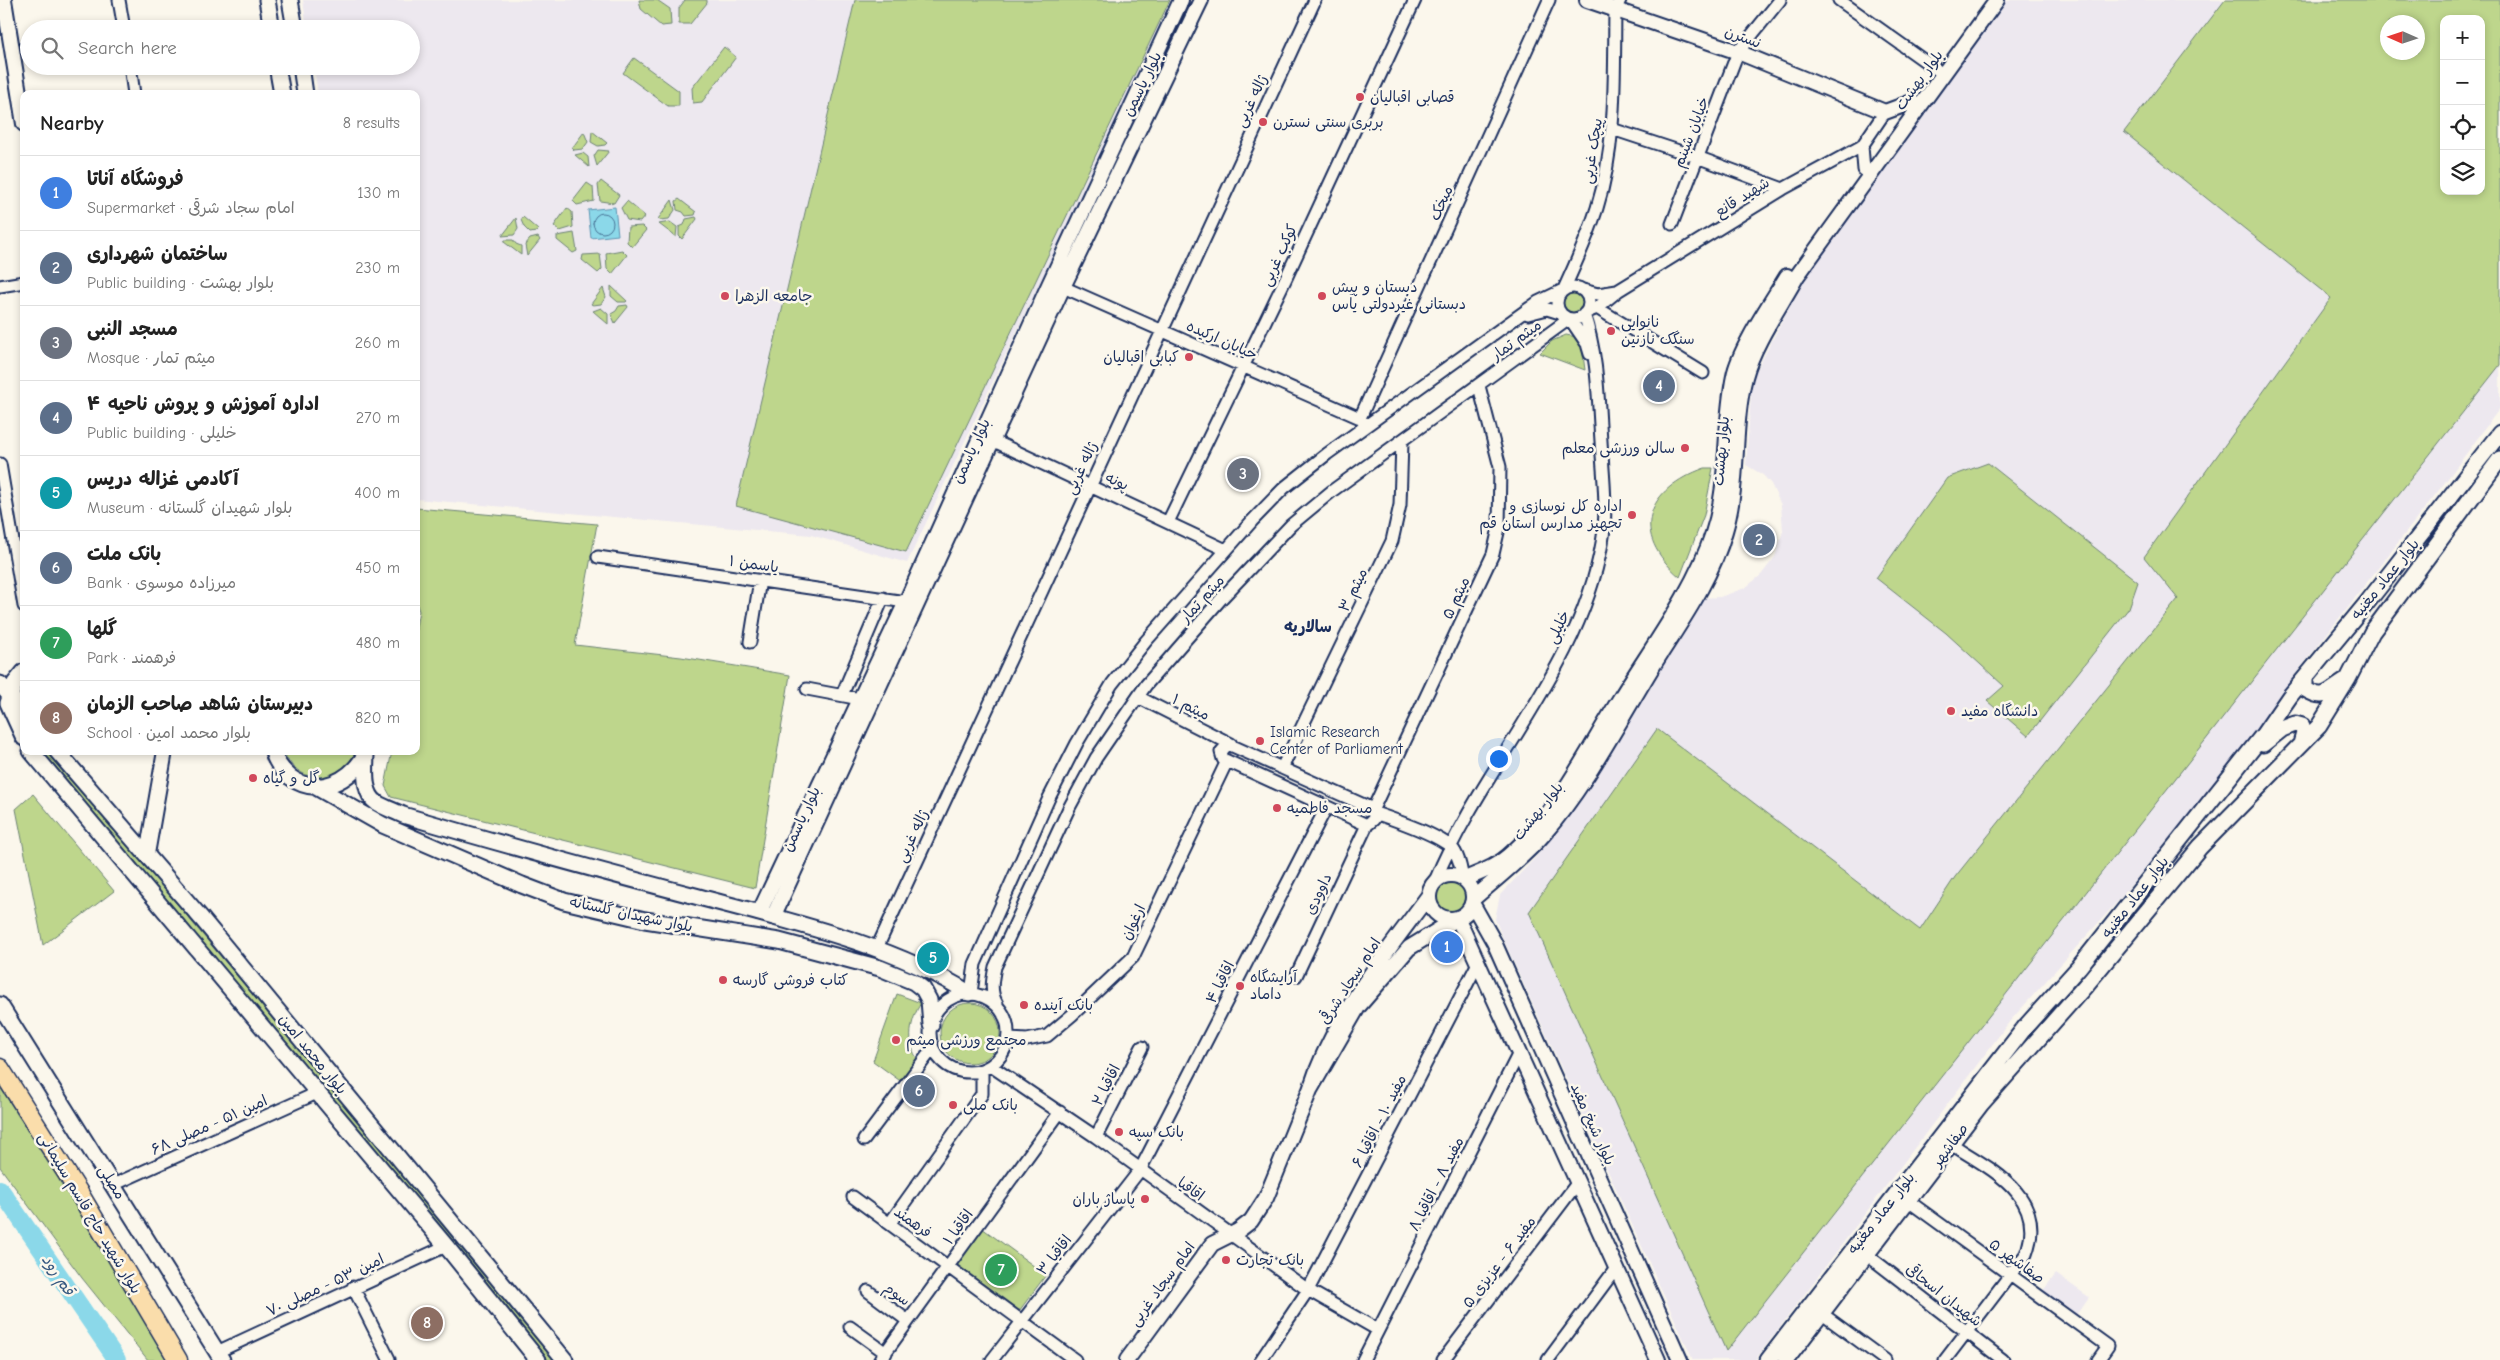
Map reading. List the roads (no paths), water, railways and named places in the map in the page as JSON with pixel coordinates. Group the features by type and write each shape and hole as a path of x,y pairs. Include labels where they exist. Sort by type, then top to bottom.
{"main road":[{"path":"267,0 270,20"},
{"path":"290,0 293,20"},
{"path":"279,75 281,90"},
{"path":"302,75 304,90"},
{"name":"بلوار عماد مغنیه","path":"1768,1360 2026,1026 2079,968 2246,757 2305,678 2500,433"},
{"name":"بلوار عماد مغنیه","path":"2025,1052 2086,985 2200,847 2318,726 2348,679 2372,632 2500,459"},
{"path":"3,691 20,675"},
{"path":"2305,678 2305,689 2316,696 2322,696 2348,679"},
{"path":"3,691 20,690"},
{"path":"3,691 20,708"},
{"path":"3,691 20,730"},
{"name":"بلوار محمد امین","path":"0,711 20,736"},
{"path":"2246,757 2282,729 2295,724 2302,726 2304,733 2301,744"},
{"name":"بلوار محمد امین","path":"35,755 446,1246 538,1360"},
{"name":"بلوار محمد امین","path":"60,755 147,854 565,1360"},
{"path":"275,755 282,770 302,784 316,787 334,783 348,777 360,764 364,755"},
{"name":"بلوار شهیدان گلستانه","path":"366,755 365,782 370,794 376,802 403,815 766,915 876,950 942,978 970,993"},
{"name":"بلوار شهیدان گلستانه","path":"316,787 382,825 564,901 644,920 779,941 880,968 914,982 923,989 929,1000 931,1025"},
{"name":"مصلی","path":"0,1004 219,1356"},
{"name":"صفاشهر","path":"1786,1360 1981,1104 2025,1052"},
{"name":"بلوار شهید حاج قاسم سلیمانی","path":"0,1068 78,1192 178,1360"}],"street":[{"path":"4,0 20,99"},
{"path":"119,0 122,20"},
{"name":"بلوار یاسمن","path":"766,915 783,896 912,604 1043,298 1181,0"},
{"name":"بلوار یاسمن","path":"766,915 770,890 860,699 912,604 994,441 1063,287 1200,0"},
{"name":"ژاله غربی","path":"876,950 1089,485 1315,0"},
{"name":"کوکب غربی","path":"1168,522 1242,365 1286,278 1415,0"},
{"name":"میخک","path":"1363,422 1549,0"},
{"name":"نسترن","path":"1587,0 1617,5 1885,112"},
{"name":"خیابان شبنم","path":"1672,224 1738,52 1780,0"},
{"path":"1839,0 1936,70"},
{"name":"بلوار بهشت","path":"1464,879 1486,871 1508,856 1535,828 1560,797 1683,596 1704,555 1720,508 1729,406 1734,374 1740,359 1789,272 1987,0"},
{"name":"بلوار بهشت","path":"1473,901 1512,867 1542,836 1568,804 1694,599 1715,560 1725,531 1735,480 1745,377 1769,325 1797,276 1997,0"},
{"name":"پیچک غربی","path":"1571,289 1572,272 1598,207 1612,130 1617,5"},
{"path":"131,75 133,90"},
{"path":"1864,170 1862,146 1885,112 1912,102"},
{"path":"1612,130 1698,157 1783,190"},
{"name":"شهید قانع","path":"1585,313 1597,308 1619,290 1783,190 1862,146"},
{"path":"0,286 20,283"},
{"name":"خیابان ارکیده","path":"1063,287 1242,365 1363,422"},
{"path":"1503,328 1538,302 1571,289 1598,294 1619,290"},
{"path":"1571,289 1588,299 1585,313 1595,354 1598,394"},
{"path":"1571,289 1557,303 1587,344 1598,394"},
{"path":"1597,308 1703,373"},
{"path":"1503,328 1540,309 1567,317 1578,318 1585,313"},
{"name":"میثم تمار","path":"997,1004 992,996 992,981 995,967 1091,766 1138,697 1221,599 1291,525 1332,491 1479,386 1567,317"},
{"name":"میثم تمار","path":"970,993 975,964 1050,798 1093,714 1112,684 1146,641 1226,550 1284,488 1363,422 1503,328"},
{"name":"میثم ۵","path":"1367,825 1374,819 1374,811 1493,554 1500,518 1500,467 1479,386"},
{"name":"خلیلی","path":"1435,881 1450,845 1562,656 1589,595 1603,542 1605,511 1598,394"},
{"name":"پونه","path":"994,441 1226,550"},
{"name":"میثم ۳","path":"1282,768 1392,541 1400,505 1402,442"},
{"path":"0,464 20,583"},
{"name":"یاسمن ۱","path":"598,556 884,598 912,604"},
{"path":"750,642 760,580"},
{"path":"842,695 884,598"},
{"path":"807,689 860,699"},
{"name":"میثم ۱","path":"1138,697 1231,744 1374,811 1426,832 1450,845"},
{"name":"ارغوان","path":"1008,1039 1027,1040 1047,1036 1133,957 1227,761 1223,759 1222,752 1225,746 1231,744"},
{"path":"147,854 164,755"},
{"path":"1227,761 1326,808 1367,825"},
{"name":"اقاقیا ۴","path":"1140,1170 1326,808"},
{"name":"داوودی","path":"1296,976 1367,825"},
{"path":"1450,845 1455,852 1464,879 1471,888 1473,901 1467,913 1457,919 1439,916 1429,903 1428,895 1435,881 1449,875 1464,879"},
{"path":"770,890 774,896 783,896"},
{"name":"امام سجاد شرقی","path":"1229,1235 1250,1222 1266,1198 1310,1090 1317,1067 1345,1013 1428,895"},
{"name":"بلوار شیخ مفید","path":"1473,901 1494,942 1680,1360"},
{"path":"1457,919 1658,1360"},
{"name":"امام سجاد شرقی","path":"1310,1090 1364,1000 1409,948 1457,919"},
{"name":"مفید ۱۰ - اقاقیا ۶","path":"1261,1360 1308,1290 1477,965"},
{"path":"970,993 989,998 997,1004 1007,1020 1008,1039 1003,1053 987,1068 967,1072 953,1069 941,1060 933,1048 931,1025 935,1013 944,1002 956,996 970,993"},
{"name":"اقاقیا ۲","path":"1096,1137 1142,1047"},
{"path":"864,1140 933,1048"},
{"name":"مفید ۸ - اقاقیا ۸","path":"1363,1360 1519,1053"},
{"path":"890,1223 982,1094 987,1068"},
{"name":"اقاقیا","path":"987,1068 1060,1112 1308,1290 1378,1330"},
{"name":"امین ۵۱ - مصلی ۶۸","path":"114,1185 317,1093"},
{"name":"اقاقیا ۱","path":"883,1356 1060,1112"},
{"path":"1945,1360 2026,1254 2030,1243 2032,1226 2027,1208 2017,1192 2001,1176 1951,1144"},
{"name":"اقاقیا ۳","path":"992,1360 1021,1320 1140,1170"},
{"name":"مفید ۶ - عزیزی ۵","path":"1443,1360 1578,1182"},
{"name":"فرهمند","path":"853,1197 1075,1360"},
{"name":"صفاشهر ۵","path":"1908,1200 2108,1346 2098,1360"},
{"name":"امام سجاد غربی","path":"1127,1360 1212,1244 1229,1235"},
{"name":"امین ۵۳ - مصلی ۷۰","path":"219,1356 353,1287 446,1246"},
{"name":"شهیدان اسحاقی","path":"1866,1254 2003,1360"},
{"path":"1548,1360 1617,1267"},
{"path":"353,1287 389,1359"},
{"name":"سوم","path":"868,1291 908,1321"},
{"path":"1821,1313 1885,1360"},
{"path":"850,1327 883,1356"}],"water":[{"path":"615,207 618,235 591,238 588,210"}],"waterway":[{"name":"قم رود","path":"0,1189 117,1360"}],"place":[{"name":"قصابی اقبالیان","path":"1360,97"},
{"name":"بربری سنتی نسترن","path":"1263,122"},
{"name":"جامعه الزهرا","path":"725,296"},
{"name":"دبستان و پیش دبستانی غیردولتی یاس","path":"1322,296"},
{"name":"نانوایی سنگک نازنین","path":"1611,331"},
{"name":"کبابی اقبالیان","path":"1189,357"},
{"name":"اداره آموزش و پروش ناحیه ۴","path":"1659,386"},
{"name":"سالن ورزشی معلم","path":"1685,448"},
{"name":"مسجد النبی","path":"1243,474"},
{"name":"اداره کل نوسازی و تجهیز مدارس استان قم","path":"1632,515"},
{"name":"ساختمان شهرداری","path":"1759,540"},
{"name":"دانشگاه مفید","path":"1951,711"},
{"name":"Islamic Research Center of Parliament","path":"1260,741"},
{"name":"گل و گیاه","path":"253,778"},
{"name":"مسجد فاطمیه","path":"1277,808"},
{"name":"فروشگاه آناتا","path":"1447,947"},
{"name":"آکادمی غزاله دریس","path":"933,958"},
{"name":"کتاب فروشی گارسه","path":"723,980"},
{"name":"آرایشگاه داماد","path":"1240,986"},
{"name":"بانک آینده","path":"1024,1005"},
{"name":"مجتمع ورزشی میثم","path":"896,1040"},
{"name":"بانک ملت","path":"919,1091"},
{"name":"بانک ملی","path":"953,1105"},
{"name":"بانک سپه","path":"1119,1132"},
{"name":"پاساژ باران","path":"1145,1199"},
{"name":"بانک تجارت","path":"1226,1260"},
{"name":"گلها","path":"1001,1270"},
{"name":"دبیرستان شاهد صاحب الزمان","path":"427,1323"}],"district":[{"name":"سالاریه","path":"1308,627"}]}
